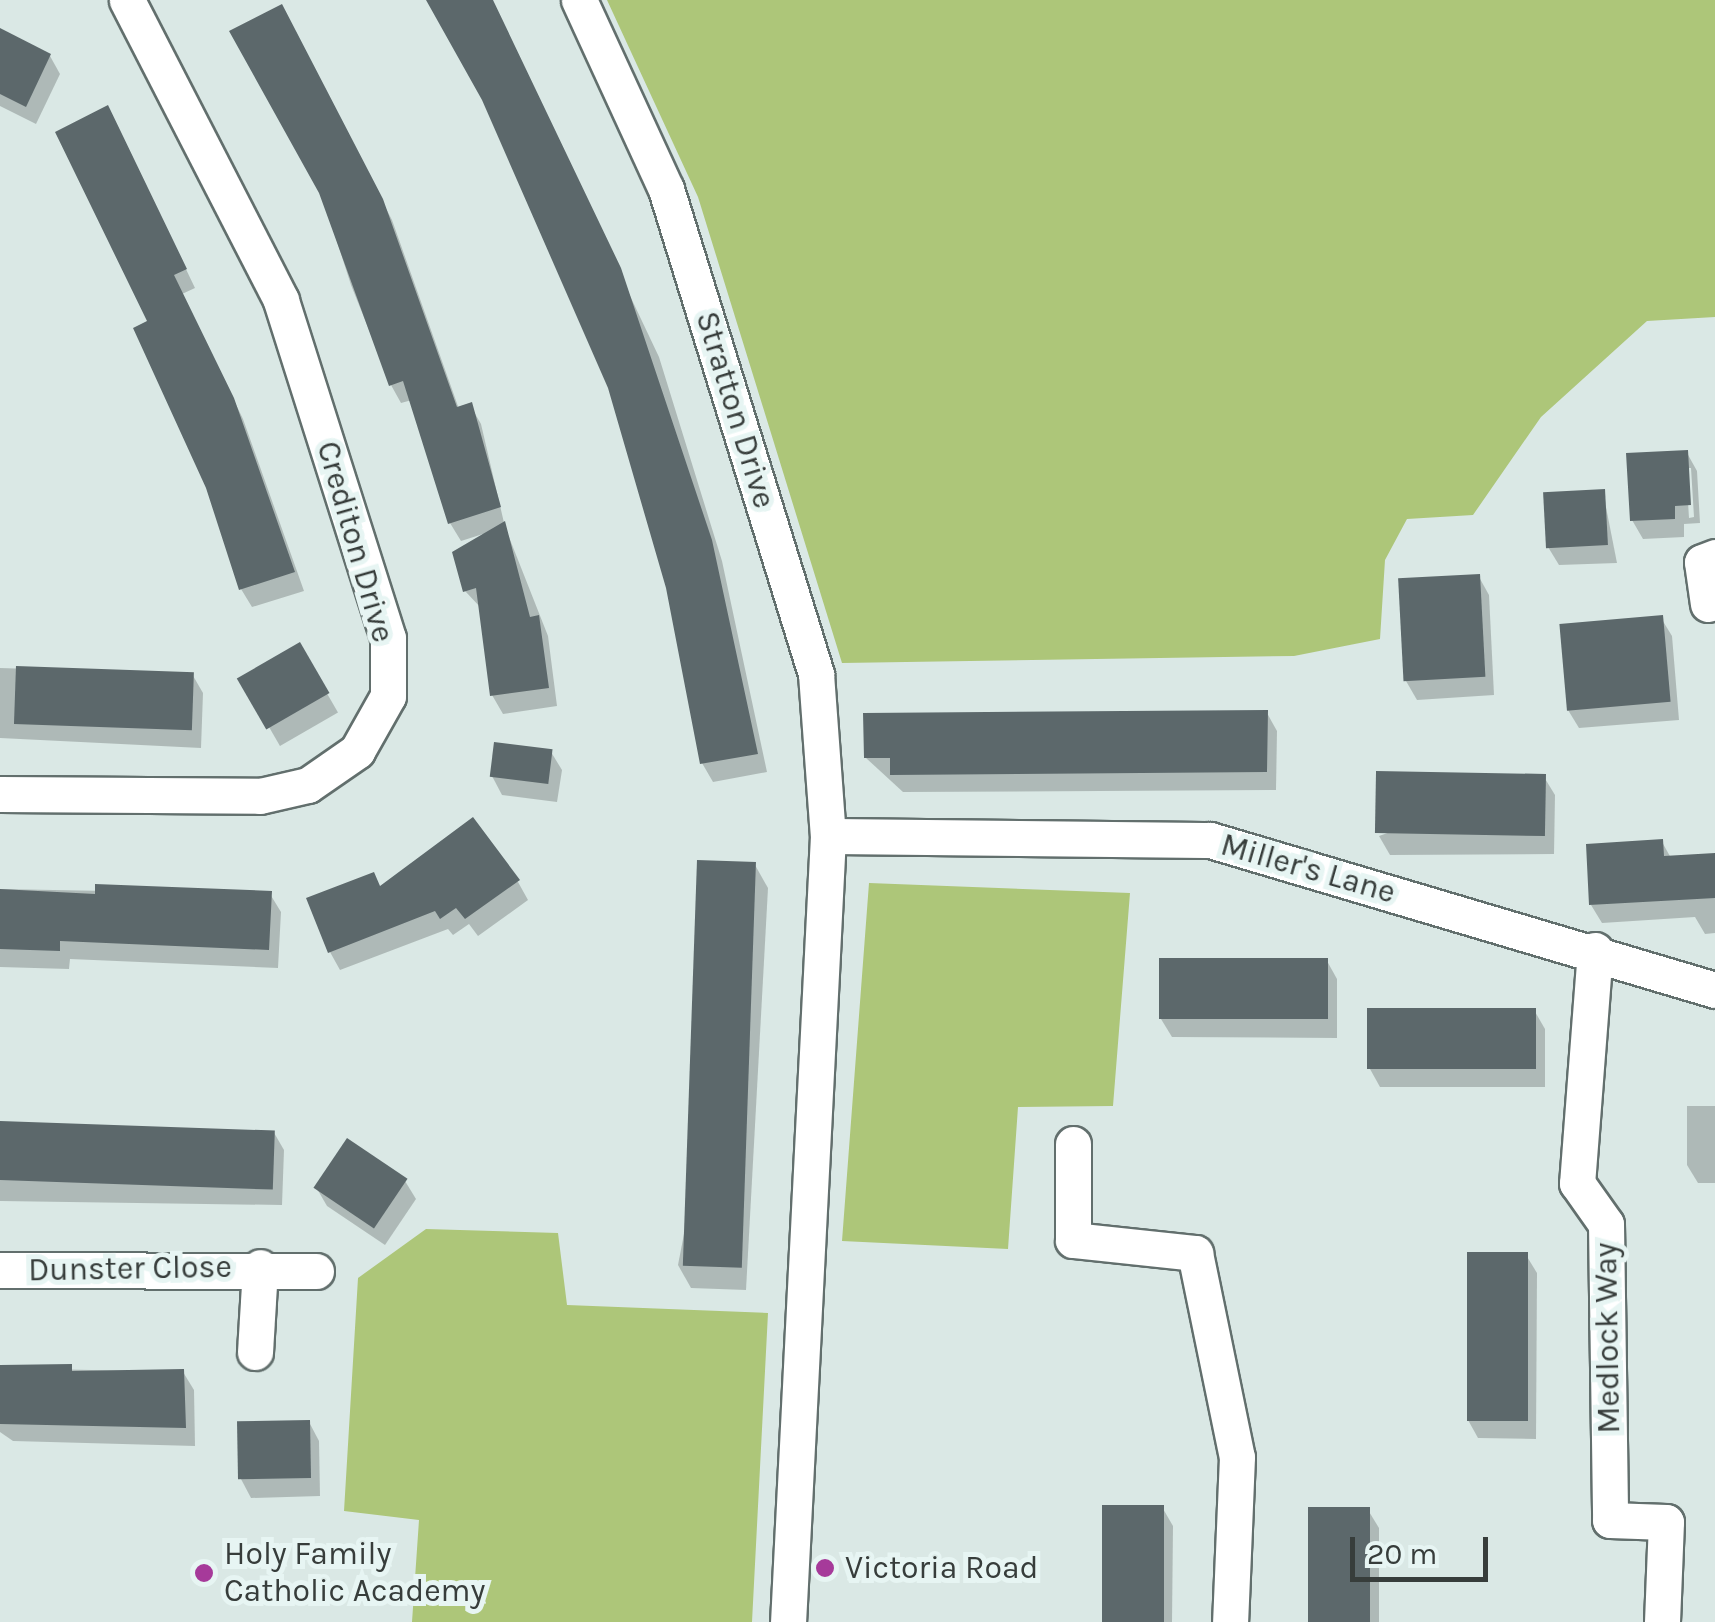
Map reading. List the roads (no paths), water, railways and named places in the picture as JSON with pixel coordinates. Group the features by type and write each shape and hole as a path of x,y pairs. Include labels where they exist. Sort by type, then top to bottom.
{"street":[{"name":"Crediton Drive","path":"0,794 260,796 308,785 357,751 388,696 388,638 281,300 127,0"},
{"name":"Stratton Drive","path":"579,0 666,189 816,674 828,836"},
{"path":"1708,604 1702,562 1715,558"},
{"name":"Miller's Lane","path":"828,836 1210,840 1595,950 1715,990"},
{"path":"788,1622 828,836"},
{"name":"Medlock Way","path":"1595,950 1577,1182 1606,1224 1610,1520 1666,1522 1662,1622"},
{"path":"1073,1144 1073,1240 1196,1253 1237,1457 1230,1622"},
{"name":"Dunster Close","path":"0,1270 260,1267 316,1271"},
{"name":"Dunster Close","path":"255,1352 260,1267"}],"place":[{"name":"Victoria Road","path":"825,1568"},
{"name":"Holy Family Catholic Academy","path":"204,1573"}]}
